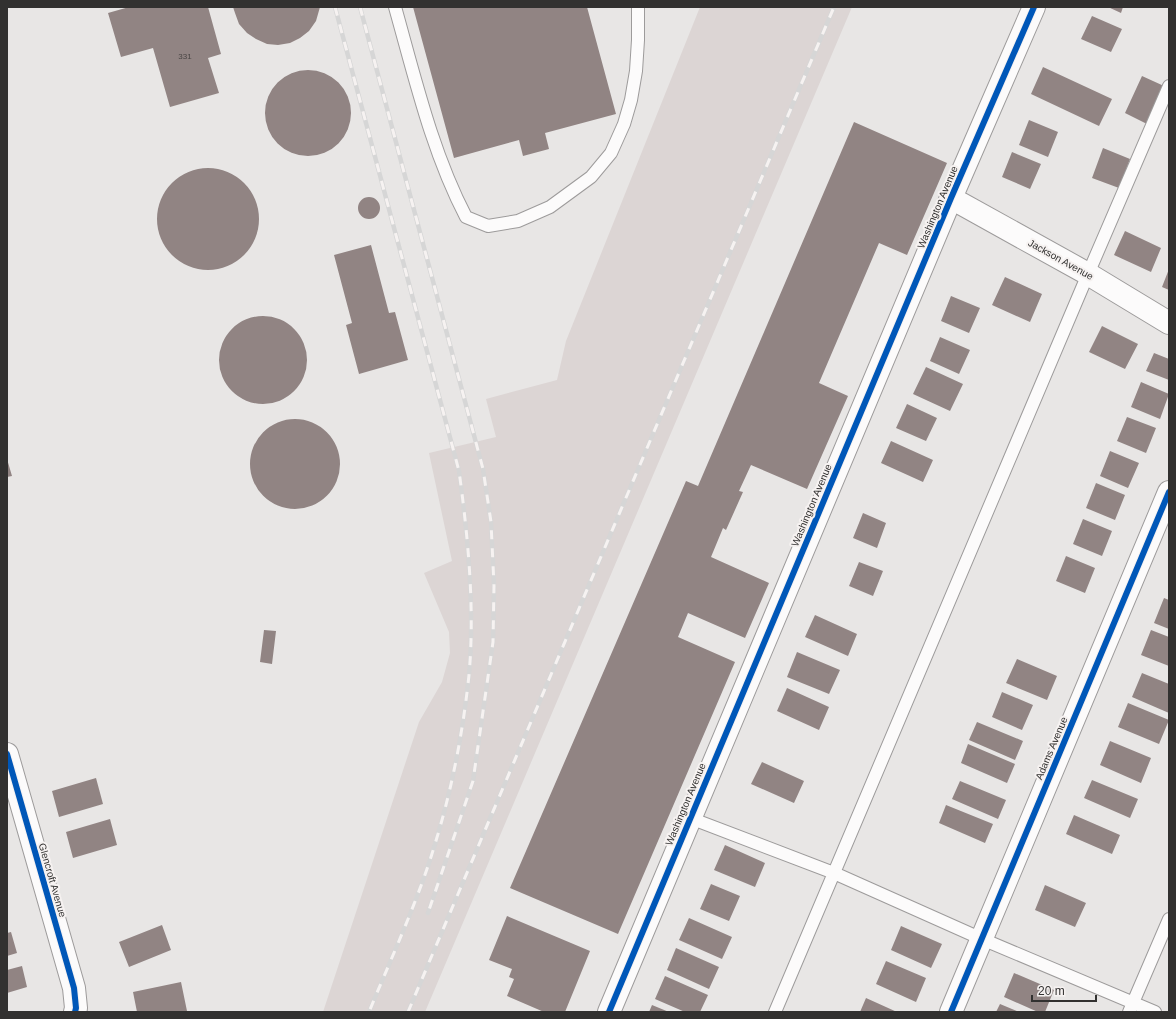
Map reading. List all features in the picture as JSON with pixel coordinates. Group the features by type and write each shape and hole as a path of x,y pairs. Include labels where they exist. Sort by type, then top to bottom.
{"street":[{"name":"Washington Avenue","path":"609,1012 951,198 1034,7"},
{"name":"Jackson Avenue","path":"951,198 1088,274 1169,323"},
{"name":"Adams Avenue","path":"951,1012 1169,492"},
{"name":"Glencroft Avenue","path":"7,754 74,988 75,1012"}],"lane":[{"path":"395,7 439,156 456,197 466,217 488,226 518,221 550,207 591,177 611,153 624,124 631,100 636,71 638,7"},
{"path":"775,1012 1169,86"},
{"path":"690,818 834,873 1131,1007 1155,1012"},
{"path":"1131,1007 1169,919"}],"shaded area":[{"path":"700,7 852,7 425,1012 323,1012 419,722 442,682 450,653 449,632 424,573 452,561 429,453 496,437 486,399 557,380 566,341"}],"building":[{"path":"129,7 208,7 221,54 208,58 219,93 170,107 153,48 121,57 108,13"},
{"path":"233,7 320,7 316,21 309,31 290,43 278,45 267,44 247,33 239,24"},
{"path":"413,7 587,7 616,114 545,133 549,149 523,156 519,140 454,158"},
{"path":"1108,7 1123,7 1121,13"},
{"path":"1092,16 1122,29 1111,52 1081,39"},
{"path":"1043,67 1112,99 1099,126 1031,94"},
{"path":"300,70 316,70 325,73 339,82 348,96 351,105 351,121 348,130 339,144 325,153 316,156 300,156 284,149 277,144 272,137 265,121 265,105 272,89 277,82 284,77"},
{"path":"1142,76 1164,86 1147,124 1125,113"},
{"path":"1029,120 1058,132 1048,157 1019,145"},
{"path":"854,122 947,163 907,255 879,243 819,383 848,396 807,489 751,465 739,491 743,492 726,530 723,528 711,557 769,583 745,638 688,613 678,637 735,662 618,934 510,888 686,481 698,486"},
{"path":"1103,148 1130,159 1119,188 1092,178"},
{"path":"1012,152 1041,164 1030,189 1002,177"},
{"path":"208,168 218,169 237,176 251,190 258,209 258,229 251,248 237,262 218,269 208,270 198,269 179,262 165,248 158,229 157,219 158,209 165,190 179,176 198,169"},
{"path":"369,197 377,200 380,208 377,216 369,219 361,216 358,208 361,200"},
{"path":"1125,231 1161,248 1151,272 1114,255"},
{"path":"371,245 389,313 395,312 408,360 359,374 346,325 352,323 334,255"},
{"path":"1169,269 1169,290 1162,287"},
{"path":"1005,277 1042,294 1030,322 992,305"},
{"path":"951,296 980,308 969,333 941,321"},
{"path":"263,316 280,320 294,329 303,343 307,360 303,377 294,391 280,400 263,404 246,400 232,391 223,377 219,360 223,343 232,329 246,320"},
{"path":"1102,326 1138,344 1125,369 1089,352"},
{"path":"940,337 970,350 959,374 930,361"},
{"path":"1154,353 1169,359 1169,380 1146,371"},
{"path":"926,367 963,384 950,411 913,394"},
{"path":"1141,382 1169,394 1160,419 1131,407"},
{"path":"907,404 937,418 926,441 896,428"},
{"path":"1127,417 1156,428 1146,453 1117,441"},
{"path":"295,419 304,420 320,427 332,439 339,455 339,473 332,489 320,501 304,508 295,509 286,508 270,501 258,489 251,473 250,464 251,455 258,439 270,427 286,420"},
{"path":"891,441 933,460 923,482 881,463"},
{"path":"1110,451 1139,463 1128,488 1100,476"},
{"path":"7,459 12,476 7,477"},
{"path":"1096,483 1125,495 1115,520 1086,508"},
{"path":"863,513 886,523 877,548 853,538"},
{"path":"1083,519 1112,531 1102,556 1073,544"},
{"path":"1066,556 1095,568 1085,593 1056,581"},
{"path":"859,562 883,571 873,596 849,586"},
{"path":"1164,598 1169,600 1169,629 1154,623"},
{"path":"815,615 857,634 848,656 805,637"},
{"path":"264,630 276,631 272,664 260,662"},
{"path":"1151,630 1169,637 1169,666 1141,655"},
{"path":"797,652 840,670 829,694 787,677"},
{"path":"1017,659 1057,676 1047,700 1006,683"},
{"path":"1142,673 1169,684 1169,713 1132,697"},
{"path":"787,688 829,707 819,730 777,711"},
{"path":"1002,692 1033,705 1022,730 992,717"},
{"path":"1128,703 1169,720 1159,744 1118,727"},
{"path":"977,722 1023,741 1015,760 969,740"},
{"path":"1110,741 1151,758 1141,783 1100,765"},
{"path":"968,744 1015,764 1007,783 961,763"},
{"path":"762,762 804,781 794,803 751,784"},
{"path":"96,778 103,804 59,817 52,791"},
{"path":"1092,780 1138,799 1130,818 1084,798"},
{"path":"960,781 1006,800 998,819 952,799"},
{"path":"946,805 993,824 985,843 939,823"},
{"path":"1074,815 1120,835 1112,854 1066,834"},
{"path":"110,819 117,845 73,858 66,832"},
{"path":"725,845 765,863 755,887 714,870"},
{"path":"711,884 740,896 729,921 700,909"},
{"path":"1045,885 1086,903 1075,927 1035,910"},
{"path":"507,916 590,951 565,1012 544,1012 507,996 514,979 509,977 512,969 489,960"},
{"path":"689,918 732,937 722,959 679,940"},
{"path":"162,925 171,950 129,967 119,942"},
{"path":"901,926 942,944 931,968 891,950"},
{"path":"11,932 17,953 7,956 7,933"},
{"path":"676,948 719,967 709,989 667,970"},
{"path":"886,961 926,978 916,1002 876,984"},
{"path":"22,966 27,987 7,993 7,970"},
{"path":"1014,973 1054,990 1045,1012 1038,1012 1004,997"},
{"path":"665,976 708,995 700,1012 685,1012 655,999"},
{"path":"181,982 187,1011 137,1012 133,992"},
{"path":"866,998 897,1012 860,1012"},
{"path":"1000,1004 1019,1012 996,1012"},
{"path":"652,1005 669,1012 649,1012"}],"railway":[{"path":"335,7 459,471 468,547 471,599 471,650 467,696 447,802 421,886 369,1012"},
{"path":"360,7 483,469 491,522 494,586 493,642 473,781 428,913"},
{"path":"408,1012 834,7"}],"cycle path":[{"path":"609,1012 951,198 1034,7"},
{"path":"951,1012 1169,492"},
{"path":"7,754 74,988 75,1012"}]}
